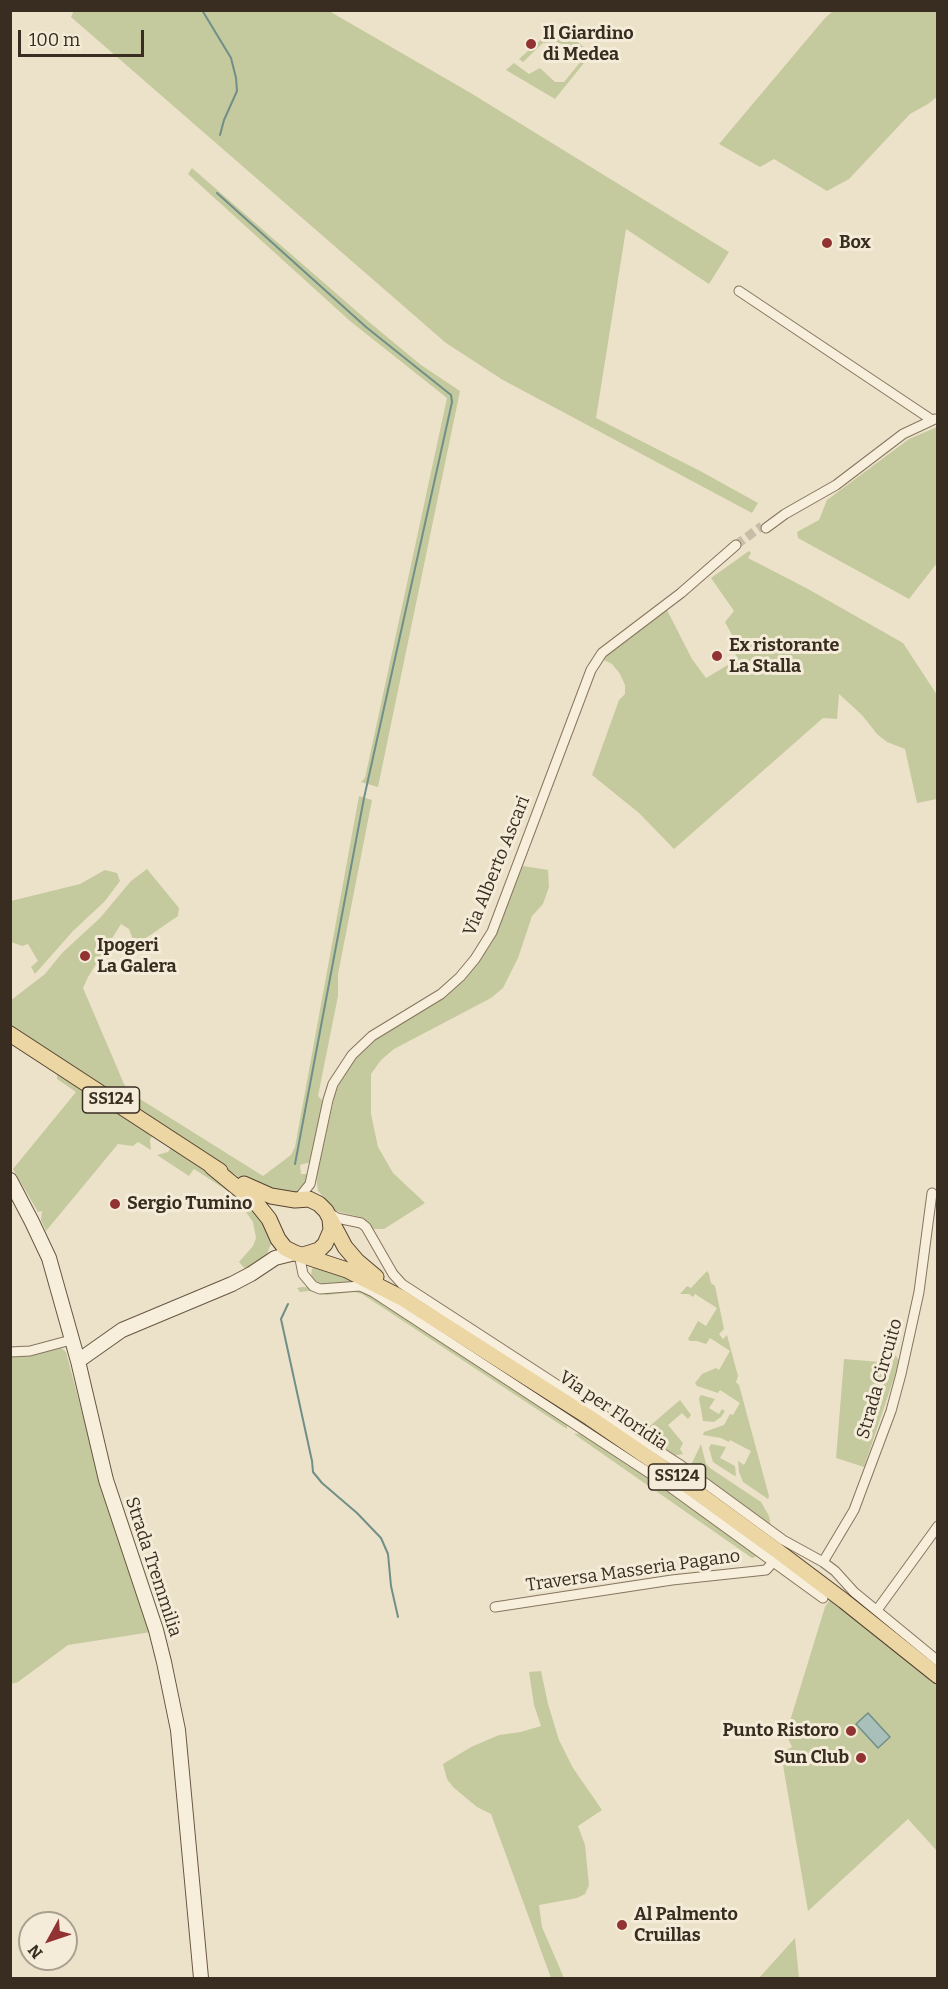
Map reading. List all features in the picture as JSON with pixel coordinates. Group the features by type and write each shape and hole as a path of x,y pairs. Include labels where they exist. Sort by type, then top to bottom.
{"main road":[{"name":"SS124","path":"10,1034 212,1167"},
{"path":"212,1167 260,1192 280,1199 309,1199 325,1210 333,1234 357,1261 402,1298"},
{"path":"212,1167 257,1204 285,1248 347,1270 402,1298"},
{"name":"Strada Tremmilia","path":"10,1180 49,1258 78,1361 106,1480 156,1630 178,1730 201,1978"},
{"path":"266,1264 276,1248 276,1222 280,1212 286,1205 297,1200"},
{"path":"78,1361 122,1330 232,1284 275,1258 319,1250 333,1234"},
{"name":"Via per Floridia","path":"402,1298 590,1418 672,1474 844,1601 938,1676"}],"street":[{"path":"739,291 936,418"},
{"path":"764,527 794,504 836,485 903,434 936,418"},
{"name":"Via Alberto Ascari","path":"310,1184 333,1084 352,1055 372,1036 441,994 475,959 492,932 591,670 602,653 738,546"},
{"path":"297,1200 310,1184"},
{"path":"310,1184 313,1194 325,1210 337,1218 354,1220 366,1227 393,1274 402,1284 679,1464 783,1540 835,1571 854,1592 938,1661"},
{"name":"Strada Circuito","path":"823,1563 854,1510 891,1411 907,1353 919,1292 932,1193"},
{"path":"929,1211 938,1219"},
{"path":"333,1234 354,1220"},
{"path":"299,1254 303,1274 313,1286 320,1289 360,1286 373,1292 647,1471 823,1598"},
{"path":"10,1352 30,1351 71,1340"},
{"path":"877,1610 938,1526"},
{"name":"Traversa Masseria Pagano","path":"495,1608 682,1579 766,1570 774,1561"}],"green space":[{"path":"74,10 329,11 469,92 729,252 709,284 626,229 596,418 758,503 752,513 503,380 446,343 71,17"},
{"path":"833,11 937,11 938,96 910,114 849,179 827,191 774,159 760,167 719,144"},
{"path":"556,26 592,53 555,99 506,70 514,63 529,74 540,68 555,82 564,82 582,60 562,44 543,43 523,62 519,59"},
{"path":"192,168 369,322 421,365 460,391 378,787 361,782 365,778 447,398 350,321 188,174"},
{"path":"937,427 937,563 909,599 798,538 797,532 819,520 827,500 909,439"},
{"path":"749,551 751,553 748,558 903,643 937,695 937,799 917,803 905,749 887,742 877,734 862,715 839,694 837,719 823,718 674,849 639,813 592,775 619,700 625,694 625,685 620,674 612,664 602,659 667,610 692,659 706,678 738,659 733,650 738,646 725,622 734,611 711,578"},
{"path":"359,796 372,800 338,974 338,996 318,1096 323,1101 311,1162 300,1165 301,1174 309,1175 300,1191 289,1194 252,1186 11,1025 10,1001 45,974 62,953 100,918 131,881 147,869 179,908 178,916 143,940 134,942 129,929 121,924 83,988 124,1084 132,1094 263,1176 291,1155 295,1147"},
{"path":"523,866 548,870 549,887 543,904 532,916 518,958 503,988 491,998 394,1049 381,1060 371,1074 371,1114 378,1147 393,1173 425,1203 384,1229 372,1229 360,1217 336,1211 318,1191 316,1176 335,1095 342,1077 356,1058 376,1039 443,997 465,979 490,944"},
{"path":"105,870 117,873 120,881 105,901 73,931 35,974 31,967 38,961 28,944 22,946 11,942 11,901 80,884"},
{"path":"57,1074 152,1136 151,1150 138,1142 133,1146 118,1144 46,1231 41,1220 42,1211 38,1212 13,1169 76,1092 57,1079"},
{"path":"171,1148 249,1201 267,1228 271,1244 267,1254 256,1265 246,1270 239,1262 253,1246 256,1238 253,1222 246,1212 248,1204 194,1169 189,1176 157,1155 168,1152"},
{"path":"316,1266 363,1283 346,1282 322,1285 315,1283 311,1275 312,1269"},
{"path":"707,1271 711,1283 715,1286 724,1329 719,1334 723,1339 727,1335 738,1376 736,1382 739,1385 768,1499 743,1482 739,1472 738,1461 744,1465 751,1451 730,1440 729,1442 703,1435 704,1432 724,1425 740,1403 720,1390 718,1393 697,1386 695,1383 702,1374 716,1368 719,1370 730,1351 710,1338 706,1344 688,1339 698,1321 706,1326 717,1308 695,1294 693,1297 689,1294 680,1294 687,1286 691,1288"},
{"path":"297,1288 353,1289 371,1295 567,1423 567,1429 362,1294 354,1292 327,1295 309,1291 300,1292"},
{"path":"60,1347 66,1352 92,1450 151,1632 68,1645 18,1682 11,1684 10,1356"},
{"path":"895,1355 899,1360 895,1375 864,1467 836,1458 844,1359 892,1363"},
{"path":"701,1395 715,1399 709,1408 719,1414 722,1409 725,1411 714,1422 703,1421 699,1398"},
{"path":"680,1400 691,1415 688,1419 682,1413 668,1425 683,1443 680,1449 683,1454 673,1456 645,1437 644,1431"},
{"path":"583,1433 758,1556 752,1558 574,1434"},
{"path":"701,1444 706,1464 761,1502 769,1516 771,1526 690,1467"},
{"path":"711,1444 726,1447 720,1458 735,1466 736,1476 713,1462 709,1448"},
{"name":"Sun Club","path":"830,1600 937,1686 937,1851 908,1819 808,1911 783,1765 785,1751 792,1747 787,1736 790,1721 825,1607"},
{"path":"541,1671 559,1740 573,1768 602,1810 578,1826 585,1845 589,1885 585,1894 577,1898 539,1905 542,1927 564,1978 551,1978 491,1814 477,1807 453,1787 447,1779 443,1764 471,1747 499,1735 541,1726 534,1705 529,1672"},
{"path":"795,1938 799,1978 759,1978"}],"water":[{"path":"868,1713 890,1737 878,1748 856,1724"}],"waterway":[{"path":"202,10 231,58 236,78 237,91 220,135"},
{"path":"217,193 366,327 451,395 452,402 364,798 295,1164"},
{"path":"288,1304 281,1319 313,1472 381,1538 388,1554 391,1586 398,1617"}],"tunnel":[{"path":"736,545 762,526"}],"place":[{"name":"Il Giardino di Medea","path":"531,44"},
{"name":"Box","path":"827,243"},
{"name":"Ex ristorante La Stalla","path":"717,656"},
{"name":"Ipogeri La Galera","path":"85,956"},
{"name":"Sergio Tumino","path":"115,1204"},
{"name":"Punto Ristoro","path":"851,1731"},
{"name":"Sun Club","path":"861,1758"},
{"name":"Al Palmento Cruillas","path":"622,1925"}]}
